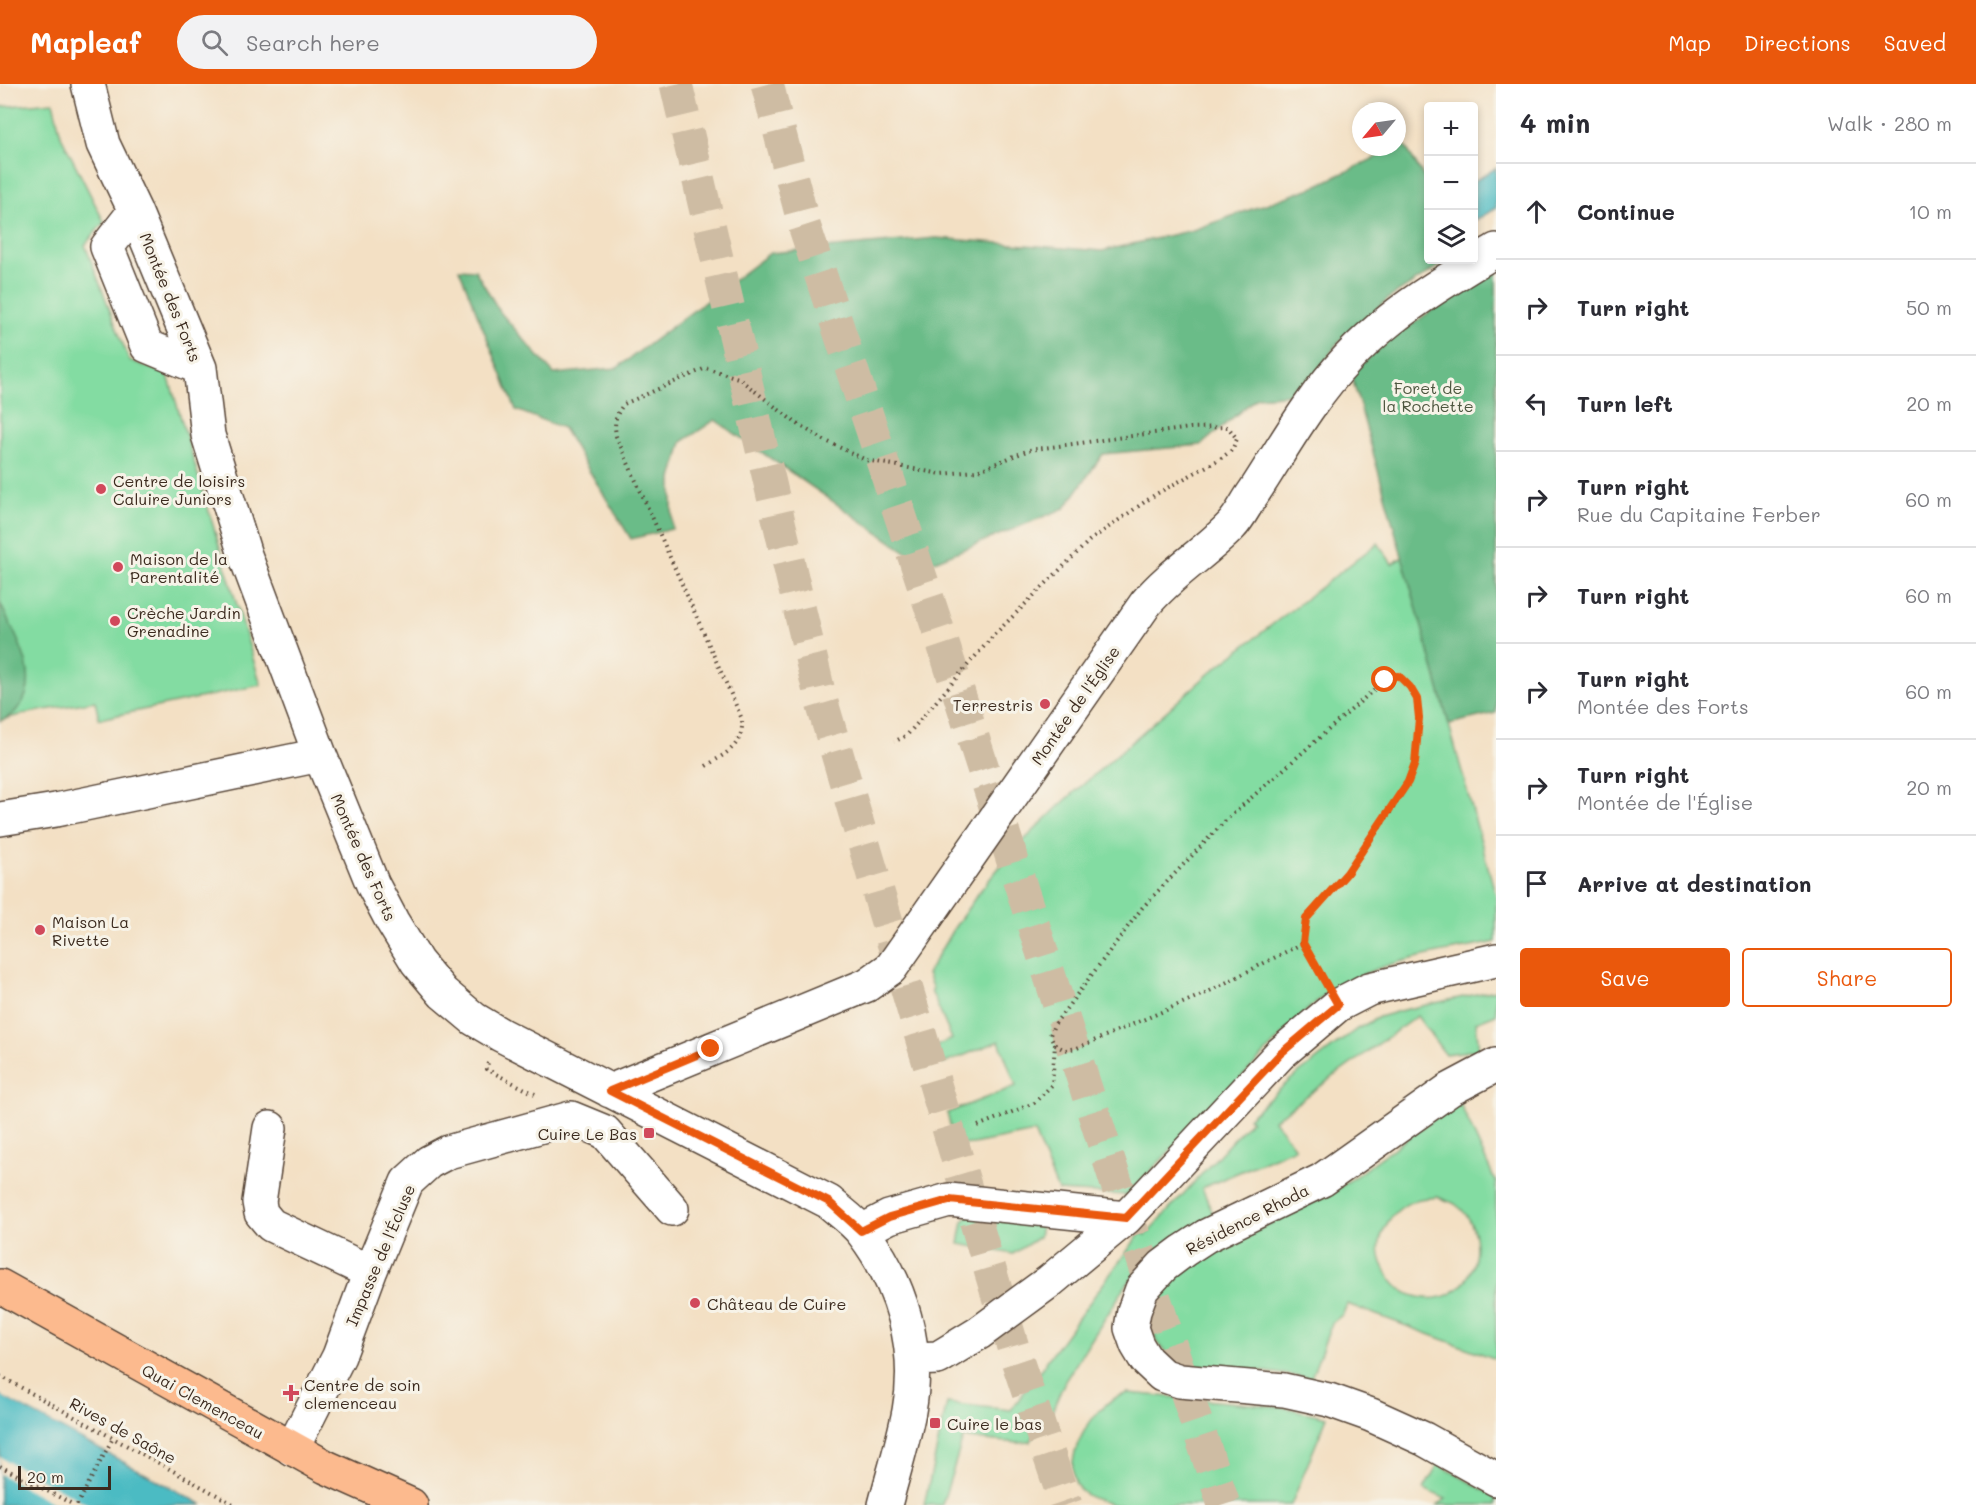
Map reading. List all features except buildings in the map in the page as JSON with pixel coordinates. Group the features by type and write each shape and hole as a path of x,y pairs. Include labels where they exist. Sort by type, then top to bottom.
{"main road":[{"name":"Quai Clemenceau","path":"0,1286 292,1449 326,1467 411,1505"}],"street":[{"name":"Montée des Forts","path":"88,84 103,144 135,212 200,368 208,435 244,555 320,755 373,885 387,912 417,962 442,993 474,1019 501,1035 829,1202 861,1231 878,1256 894,1287 909,1326 913,1359 910,1410 885,1505"},
{"name":"Montée de l'Église","path":"610,1091 867,985 891,968 1146,603 1160,587 1232,525 1312,403 1340,367 1366,339 1419,297 1496,250"},
{"path":"0,819 56,810 320,755"},
{"path":"913,1359 938,1358 979,1333 1050,1281 1126,1218 1280,1054 1338,1005 1369,989 1496,960"},
{"name":"Résidence Rhoda","path":"1496,1065 1449,1090 1322,1180 1206,1236 1183,1251 1163,1266 1142,1289 1131,1328 1146,1360 1162,1375 1180,1381 1284,1389 1329,1400 1371,1415 1424,1439 1496,1479"},
{"name":"Impasse de l'Écluse","path":"292,1449 339,1356 407,1182 429,1162 448,1152 571,1118 605,1132 672,1209"},
{"path":"270,1128 259,1202 261,1213 272,1226 370,1272"},
{"path":"861,1231 889,1217 949,1200 1126,1218"}],"path":[{"path":"706,766 739,740 743,732 742,719 616,436 614,426 616,414 624,404 706,368 738,378 796,423 824,440 866,460 951,475 977,471 1029,450 1190,428 1228,427 1232,430 1237,439 1232,450 1156,494 1089,541 975,656 907,735 894,742"},
{"path":"978,1126 1034,1103 1052,1085 1055,1045 1050,1035 1054,1025 1142,908 1239,807 1385,680 1399,676 1410,687 1417,699 1419,718 1415,763 1408,782 1354,864 1306,919 1303,943 1338,1005"},
{"path":"1055,1045 1065,1050 1077,1048 1206,993 1303,943"},
{"path":"486,1069 537,1095"},
{"name":"Rives de Saône","path":"0,1376 235,1505"},
{"path":"0,1466 75,1505 113,1438"}],"green space":[{"name":"Centre de loisirs Caluire Juniors","path":"53,102 61,136 104,222 85,245 129,360 168,375 261,685 99,719 95,701 5,719 15,711 25,659 0,603 0,107"},
{"path":"1406,147 1424,177 1424,264 1443,264 1389,298 1336,345 1304,393 1257,397 1201,445 1103,454 1065,508 925,565 715,420 682,442 672,479 672,529 631,539 563,428 516,410 459,269 475,270 500,312 554,374 617,368 770,253 936,238 1102,251 1193,230 1314,187 1379,156 1406,156"},
{"name":"Foret de la Rochette","path":"1496,264 1496,713 1449,724 1351,374 1381,347"},
{"path":"1378,543 1392,564 1403,557 1496,896 1496,942 1421,957 1373,970 1329,993 1308,1009 1127,1195 1058,1191 1034,1132 973,1144 955,1145 947,1113 1016,1086 999,1041 943,1064 936,1046 952,1039 931,991 933,989 927,974 952,931 980,891 1011,853 1060,805 1212,671"},
{"path":"0,603 24,655 28,682 26,695 19,707 0,721"},
{"path":"1496,990 1496,1014 1476,1022 1479,1050 1445,1054 1417,1016 1274,1120 1295,1148 1202,1188 1214,1216 1175,1236 1148,1259 1125,1287 1065,1381 1050,1416 1030,1442 963,1438 942,1505 924,1505 947,1403 1011,1410 1141,1232 1146,1235 1251,1120 1248,1118 1290,1080 1357,1029 1379,1017"},
{"path":"1459,1101 1496,1183 1496,1359 1347,1304 1343,1314 1332,1323 1311,1378 1253,1370 1195,1366 1175,1360 1163,1349 1156,1340 1152,1314 1157,1296 1170,1280 1199,1259 1332,1193","holes":["1438,1197 1455,1204 1467,1217 1474,1233 1476,1251 1472,1268 1464,1283 1451,1294 1433,1298 1412,1295 1398,1287 1390,1278 1382,1263 1380,1243 1387,1224 1401,1208 1410,1202"]},
{"path":"972,1214 1041,1225 1039,1237 1013,1254 959,1244 963,1221"},
{"path":"1128,1393 1282,1407 1327,1417 1291,1505 1114,1505 1092,1498 1080,1490 1074,1479 1073,1467 1075,1453 1087,1426 1105,1405"},
{"path":"1438,1464 1496,1497 1496,1505 1437,1505 1446,1499 1424,1489"}],"water":[{"path":"1496,168 1496,208 1478,219 1478,210 1478,179"},
{"path":"0,1395 203,1505 0,1505"}],"pier":[{"path":"0,1392 205,1502 206,1505 0,1395"},
{"path":"0,1457 89,1505 57,1505 0,1474"}],"tunnel":[{"path":"676,84 820,696 1015,1354 1066,1505"},
{"path":"767,84 804,225 944,647 1116,1182 1224,1505"}],"place":[{"name":"Centre de loisirs Caluire Juniors","path":"101,489"},
{"name":"Maison de la Parentalité","path":"118,567"},
{"name":"Crèche Jardin Grenadine","path":"115,621"},
{"name":"Terrestris","path":"1045,704"},
{"name":"Maison La Rivette","path":"40,930"},
{"name":"Cuire Le Bas","path":"649,1133"},
{"name":"Château de Cuire","path":"695,1303"},
{"name":"Centre de soin clemenceau","path":"291,1393"},
{"name":"Cuire le bas","path":"935,1423"}],"route":[{"path":"711,1049 610,1091 829,1202 861,1231 889,1217 949,1200 1126,1218 1280,1054 1338,1005 1303,943 1306,919 1347,873 1391,810 1408,782 1415,763 1419,738 1417,699 1410,687 1399,676 1385,680"}]}
